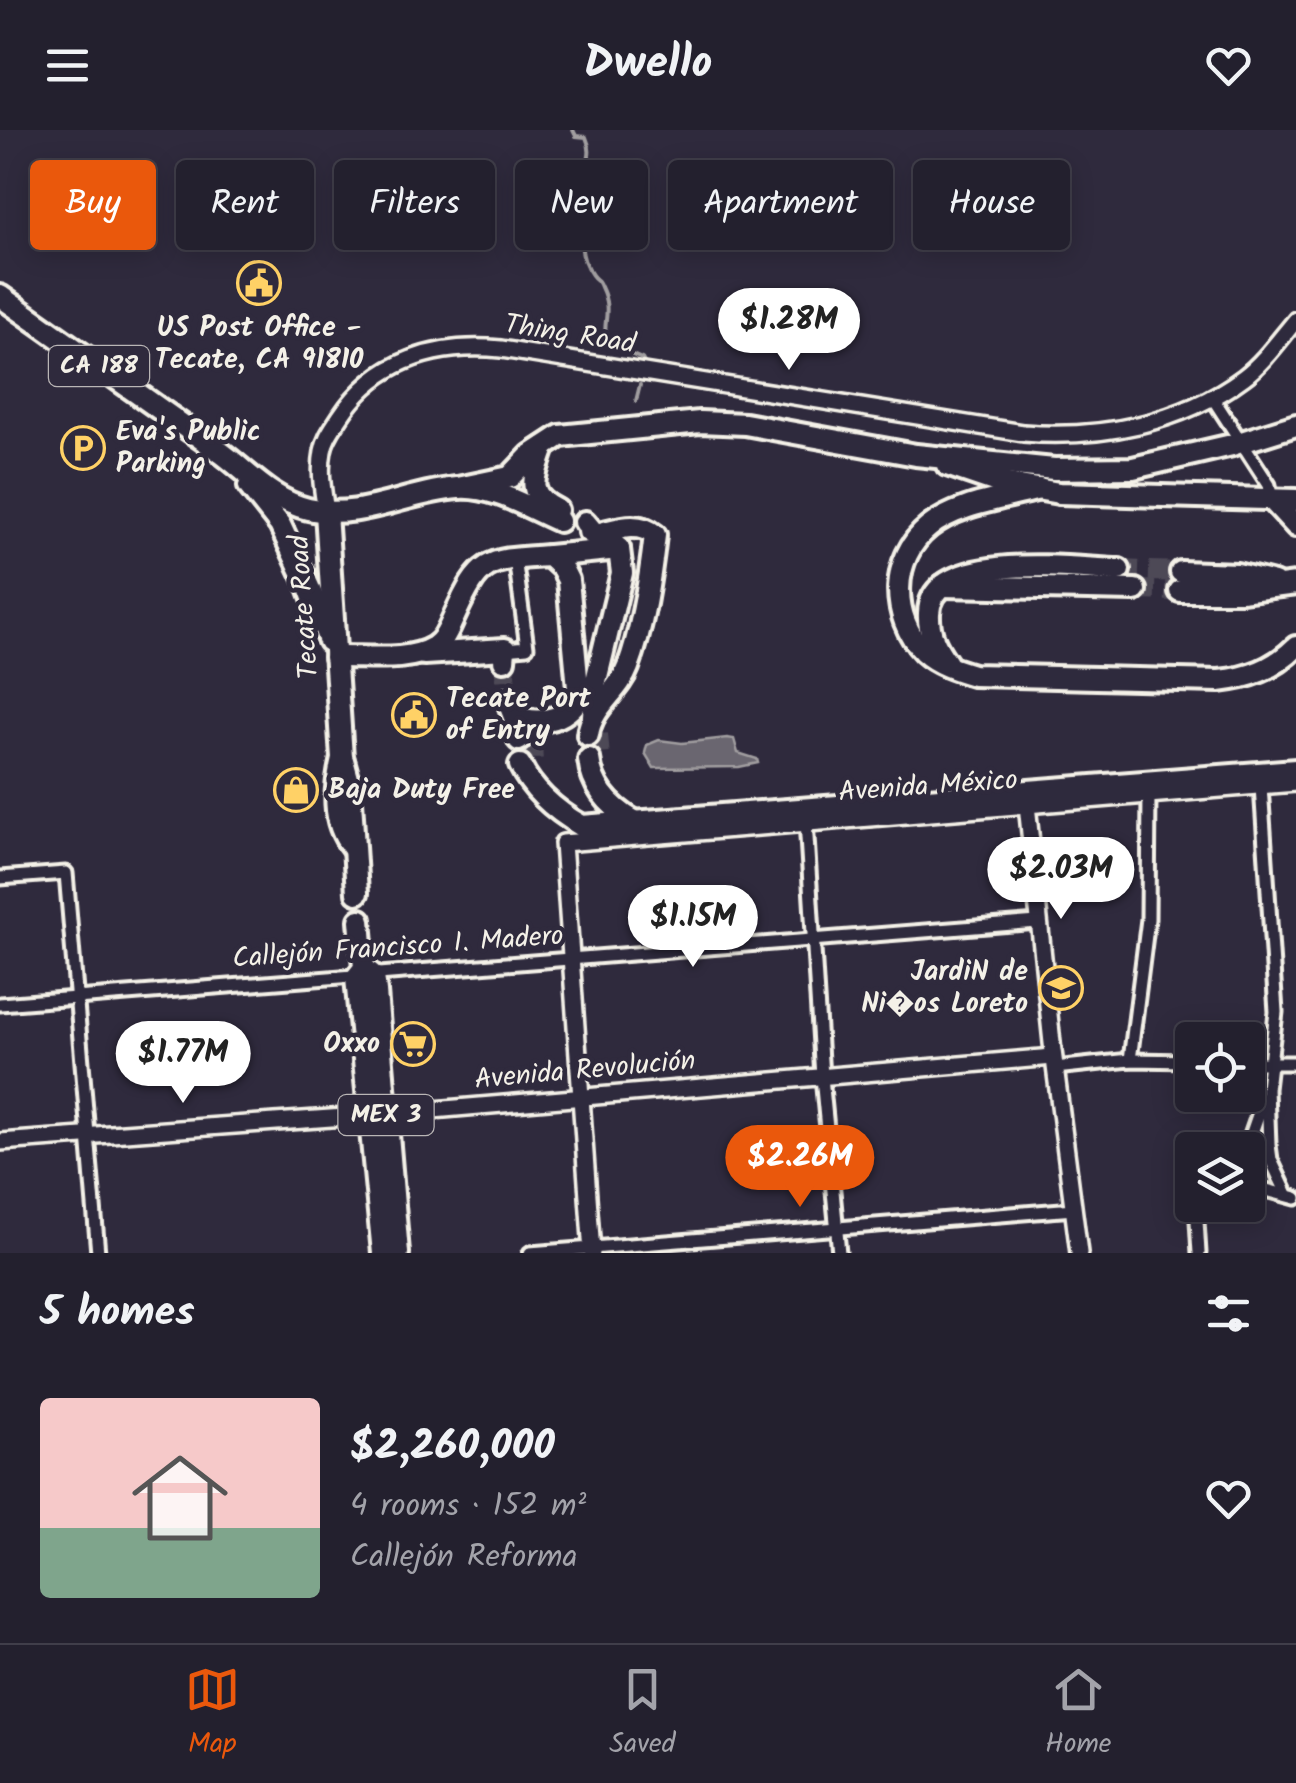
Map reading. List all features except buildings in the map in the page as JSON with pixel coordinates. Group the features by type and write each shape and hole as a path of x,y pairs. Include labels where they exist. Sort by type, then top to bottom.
{"highway":[{"name":"Tecate Road","path":"0,296 278,497 326,512 342,758 335,791 341,834 352,847 357,894"},
{"path":"326,512 347,512 510,477 544,445 578,432 700,422 745,424 916,455 1054,469 1133,468 1296,425"},
{"path":"458,488 478,488 561,516 536,494 536,473 544,445"},
{"path":"916,455 997,482 1039,489 1296,500"},
{"name":"CA 188","path":"226,456 280,525 310,587 335,657"},
{"path":"1039,489 940,519 915,540 898,580 900,605 910,632 926,654 952,669 973,675 1219,681 1246,678 1273,666 1296,647"},
{"path":"1272,500 1296,526"},
{"path":"631,526 645,528 654,535 642,611 627,671 593,729 595,685 622,573 619,549 588,529 631,526"},
{"path":"417,655 444,638 470,581 501,558 619,549"},
{"path":"508,699 527,734 559,718 575,704 578,688 568,580 549,556"},
{"path":"952,669 934,646 930,624 932,596 940,586 961,574 988,569 1118,570"},
{"path":"1181,582 1237,574 1291,585"},
{"path":"940,586 1135,590"},
{"path":"335,657 505,655"},
{"path":"594,759 626,801 634,821"},
{"path":"527,764 582,826 1026,798 1296,770"},
{"path":"360,920 365,974"},
{"name":"MEX 3","path":"365,974 378,1114 398,1253"},
{"name":"MEX 3","path":"378,1114 383,1253"}],"street":[{"name":"Thing Road","path":"326,512 320,472 323,447 348,404 384,372 422,353 448,348 501,349 1023,433 1062,436 1142,424 1212,397 1243,378 1296,320"},
{"path":"1212,397 1269,485 1272,500"},
{"path":"505,655 527,647 516,558"},
{"name":"Avenida México","path":"570,960 563,843 1026,798 1296,783"},
{"path":"1252,1132 1272,1064 1276,1012 1262,786"},
{"path":"1130,1060 1148,919 1150,794"},
{"path":"1026,798 1079,1253"},
{"path":"806,821 822,1077 839,1253"},
{"path":"0,878 66,873 98,1253"},
{"name":"Callejón Francisco I. Madero","path":"0,1004 1038,922"},
{"path":"570,960 591,1250"},
{"path":"1054,1063 1175,1060"},
{"name":"Avenida Revolución","path":"0,1142 822,1077 1054,1063"},
{"path":"1265,1064 1296,1063"},
{"path":"1267,1089 1271,1160 1292,1196"},
{"path":"1265,1189 1292,1196"},
{"path":"530,1253 1074,1208"},
{"path":"1197,1222 1199,1253"}],"shaded area":[{"path":"734,739 738,753 757,759 758,763 739,767 654,768 645,753 647,745 659,740 682,743"}],"waterway":[{"path":"573,130 576,136 586,137 588,162 581,176 595,210 583,233 583,258 606,300 607,336 644,363"},
{"path":"636,401 640,385"}],"tunnel":[{"path":"1119,570 1181,572"},
{"path":"1135,590 1180,591"},
{"path":"504,660 507,699"},
{"path":"598,734 600,758"},
{"path":"532,739 533,764"}],"place":[{"name":"US Post Office - Tecate, CA 91810","path":"259,283"},
{"name":"Eva's Public Parking","path":"83,448"},
{"name":"Tecate Port of Entry","path":"414,715"},
{"name":"Baja Duty Free","path":"296,790"},
{"name":"JardiN de Ni�os Loreto","path":"1061,988"},
{"name":"Oxxo","path":"413,1044"}]}
